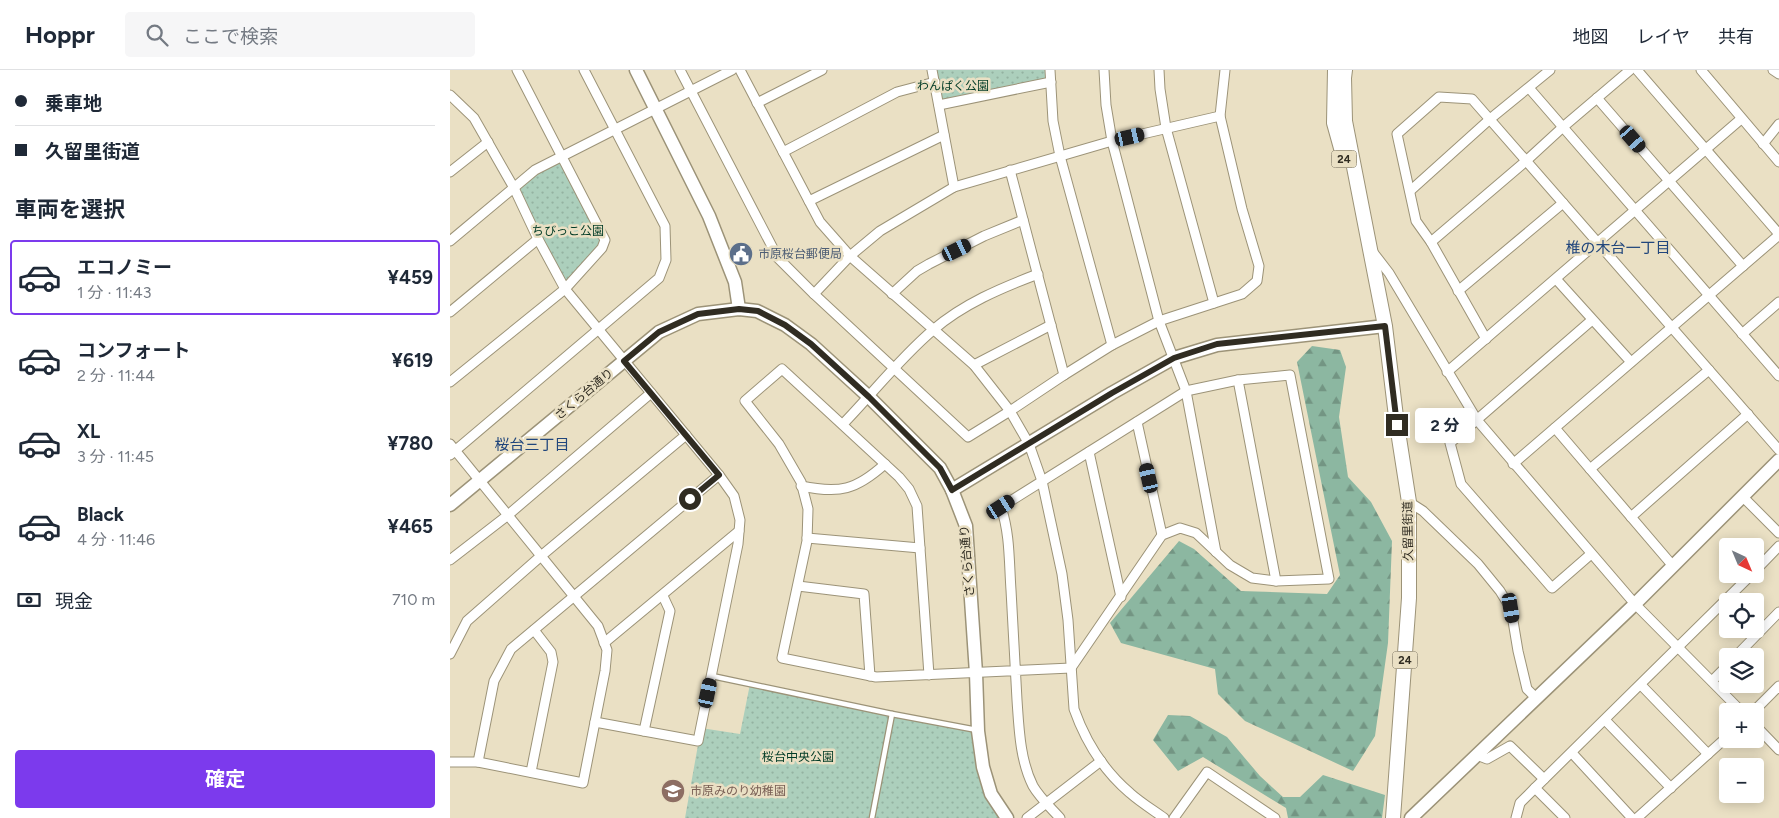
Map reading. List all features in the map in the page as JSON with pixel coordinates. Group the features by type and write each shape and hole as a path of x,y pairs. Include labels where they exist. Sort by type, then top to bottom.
{"main road":[{"name":"久留里街道","path":"1335,70 1334,123 1368,247"},
{"name":"久留里街道","path":"1345,70 1345,121 1368,247 1385,326 1409,502 1409,598 1393,818"}],"street":[{"path":"450,382 564,289 599,252 605,240 517,70"},
{"path":"450,762 478,762 583,783 605,671 607,650 598,626 480,480 452,450 658,278 666,260 665,226 584,70"},
{"path":"636,70 709,216 735,282 739,309"},
{"path":"680,70 778,258 814,294 968,437 1112,345 1159,321 1242,294 1257,281 1259,266 1242,209 1220,116 1225,70"},
{"path":"450,240 535,170 732,70"},
{"path":"740,70 820,222 850,256 974,365 1010,411 1029,444 1042,481 1063,583 1068,620 1074,709 1084,734 1101,761 1129,792 1164,818"},
{"path":"757,102 822,70"},
{"path":"932,70 954,188"},
{"path":"1050,70 1054,121 1060,156 1112,345"},
{"path":"1104,70 1106,105 1112,141 1159,321 1186,391 1216,552"},
{"path":"1159,70 1166,128 1214,303"},
{"path":"1410,191 1490,119 1550,70"},
{"path":"1431,242 1630,70"},
{"path":"1513,464 1779,235 1637,70"},
{"path":"1701,70 1779,162"},
{"path":"1773,70 1779,74"},
{"path":"783,152 897,92 934,82"},
{"path":"939,105 1051,82"},
{"path":"1529,88 1779,376"},
{"path":"1486,339 1431,242 1416,221 1397,134 1439,97 1472,99 1779,450"},
{"path":"451,98 474,118 514,188 564,289 719,475 734,496 740,520 712,676 698,741 595,722"},
{"path":"1597,98 1743,266"},
{"path":"814,294 850,256 880,231 954,188 1112,141 1220,116"},
{"path":"1448,372 1741,119"},
{"path":"1763,144 1779,124"},
{"path":"809,202 944,135"},
{"path":"450,172 488,142"},
{"path":"1010,170 1064,375"},
{"path":"1458,291 1563,203"},
{"path":"892,294 917,271 929,264 984,236 1023,220"},
{"path":"450,312 538,239"},
{"path":"1368,247 1389,273 1477,420 1635,604 1733,703"},
{"path":"843,424 895,368 934,330 970,305 1000,289 1038,274"},
{"path":"1556,279 1631,362"},
{"path":"1742,334 1779,302"},
{"name":"さくら台通り","path":"450,505 659,332 698,314 739,309 758,311 785,325 811,344 869,397 940,468 952,490 966,526 978,730 983,767 991,794 1008,818"},
{"path":"1591,554 1552,588 1461,484 1450,443 1592,320"},
{"path":"974,365 1051,325"},
{"path":"952,490 1112,393 1174,358 1217,344 1385,326"},
{"path":"929,675 917,506 909,489 843,424 782,369 745,401 779,444 802,486 808,509 808,538 782,658 870,676 929,675 1016,672 1071,668"},
{"path":"1590,470 1709,370"},
{"path":"1060,818 1045,803 1033,786 1026,767 1019,736 1007,526 1001,507 1186,391 1238,380 1290,375 1329,579 1276,581 1252,578 1230,565 1196,533 1180,528 1162,535 1071,668"},
{"path":"1238,380 1276,581"},
{"path":"450,560 508,516 651,393"},
{"path":"1631,517 1748,414"},
{"path":"1136,422 1162,535"},
{"path":"1555,428 1673,566"},
{"path":"450,654 467,621 541,556 686,435"},
{"path":"1089,452 1121,597"},
{"path":"1411,818 1635,604 1779,460"},
{"path":"802,486 824,491 847,489 868,479 885,464"},
{"path":"478,762 494,681 512,649 719,475"},
{"path":"1742,496 1779,533"},
{"path":"1409,502 1423,511 1478,564 1504,597 1511,608 1527,689 1536,698"},
{"path":"604,643 739,531"},
{"path":"808,538 920,548"},
{"path":"1764,562 1779,546"},
{"path":"1516,818 1520,803 1743,583"},
{"path":"798,586 864,594 870,676"},
{"path":"644,732 670,611 663,596"},
{"path":"1744,648 1779,612"},
{"path":"531,772 553,662 551,652 534,630"},
{"path":"1712,681 1719,674"},
{"path":"1641,685 1708,754"},
{"path":"1762,703 1779,686"},
{"path":"1605,720 1671,788"},
{"path":"1764,734 1779,750"},
{"path":"1637,818 1719,744"},
{"path":"1477,755 1487,759 1510,746 1544,779"},
{"path":"1572,752 1632,818"},
{"path":"1027,818 1101,761"},
{"path":"1174,818 1207,772 1275,818"},
{"path":"1535,788 1565,818"}],"lane":[{"path":"712,676 978,730"},
{"path":"872,818 892,714"}],"green space":[{"name":"わんぱく公園","path":"932,70 1050,70 1051,82 939,105"},
{"name":"ちびっこ公園","path":"562,156 605,240 565,289 514,188"},
{"path":"1312,346 1340,350 1346,367 1339,417 1348,477 1371,502 1392,541 1388,643 1375,736 1353,771 1245,721 1218,694 1215,669 1121,643 1110,623 1179,541 1194,549 1241,591 1327,594 1340,575 1297,362"},
{"name":"桜台中央公園","path":"750,684 978,731 983,767 1007,818 685,818 701,728 740,734"},
{"path":"1168,715 1190,716 1227,737 1260,776 1283,797 1300,797 1323,775 1385,795 1382,818 1288,818 1286,808 1203,757 1178,771 1153,740"}],"place":[{"name":"市原桜台郵便局","path":"741,254"},
{"name":"市原みのり幼稚園","path":"673,791"}],"district":[{"name":"椎の木台一丁目","path":"1618,248"},
{"name":"桜台三丁目","path":"532,445"}],"route":[{"path":"690,499 719,475 624,361 659,332 698,314 739,309 758,311 785,325 811,344 869,397 940,468 952,490 1112,393 1174,358 1217,344 1385,326 1397,425"}]}
